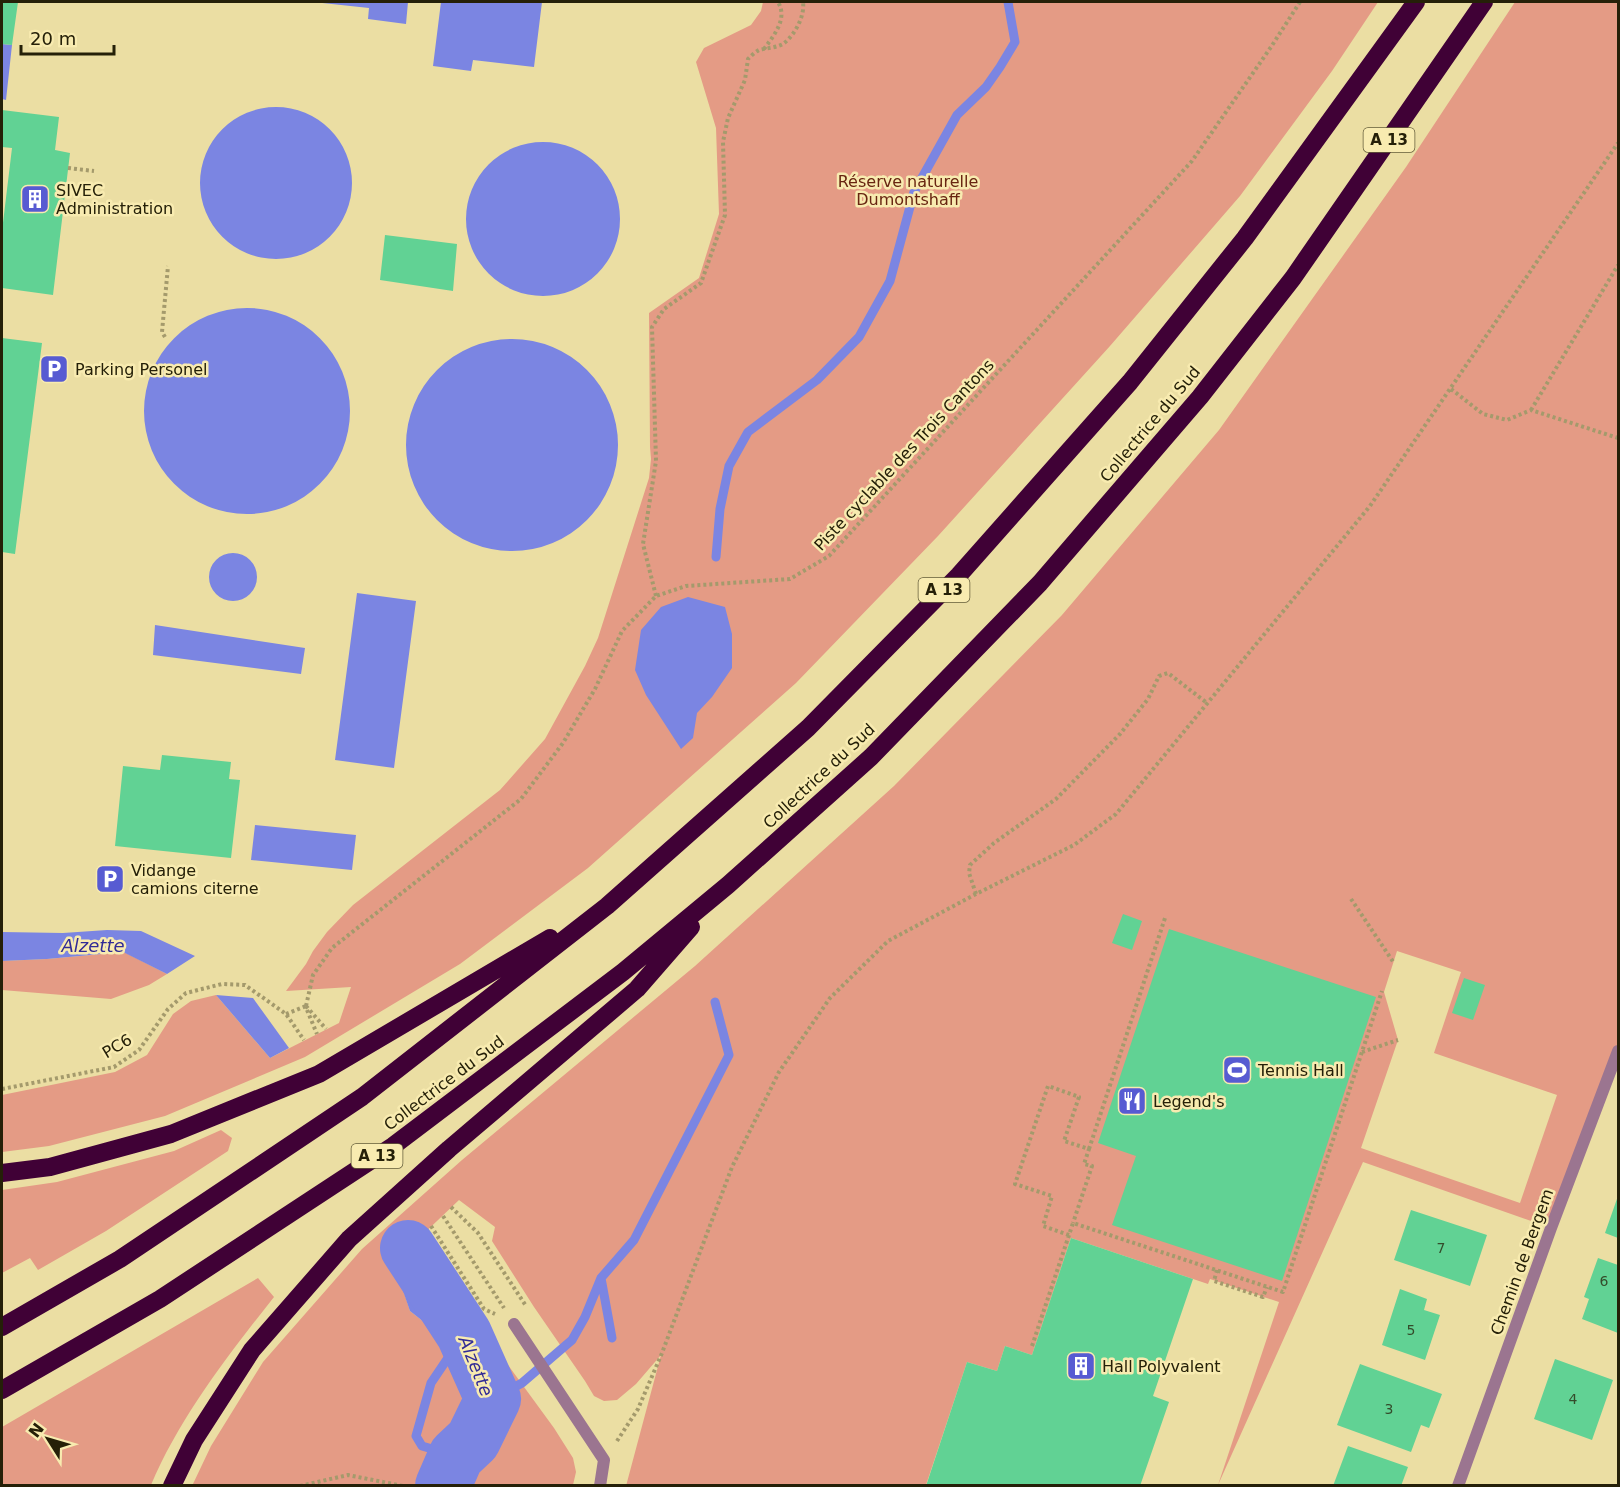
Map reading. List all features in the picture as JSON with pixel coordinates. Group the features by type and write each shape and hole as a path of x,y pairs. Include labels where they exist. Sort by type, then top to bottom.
{"highway":[{"name":"A 13","path":"2,1327 120,1259 362,1097 606,906 808,728 974,558 1130,382 1245,238 1416,2"},
{"name":"Collectrice du Sud","path":"2,1390 160,1299 393,1146 623,972 728,885 879,748 1040,584 1200,397 1293,278 1484,2"},
{"name":"A 13","path":"172,1485 194,1440 252,1350 349,1239 449,1149 637,989 728,885"},
{"name":"A 13","path":"2,1173 50,1167 171,1134 319,1074 606,906"}],"street":[{"name":"Chemin de Bergem","path":"1458,1485 1618,1051"},
{"path":"514,1324 604,1460 600,1485"}],"path":[{"path":"764,50 780,26 782,9 778,2"},
{"path":"656,596 643,544 656,461 652,327 664,309 701,284 725,215 723,142 728,118 745,80 748,59 758,51 784,43 797,28 804,8 803,2"},
{"name":"Piste cyclable des Trois Cantons","path":"306,1006 313,975 332,948 521,799 563,743 595,689 622,631 656,596 686,586 790,579 829,556 1192,161 1300,2"},
{"path":"604,1460 638,1409 662,1353 732,1167 779,1072 830,998 888,940 1074,845 1116,814 1370,506 1618,143"},
{"path":"68,168 94,171"},
{"path":"165,337 162,332 168,266"},
{"path":"1451,389 1483,414 1507,420 1530,410 1618,266"},
{"path":"1530,410 1618,438"},
{"path":"649,478 654,483"},
{"path":"975,894 969,873 970,865 994,843 1056,799 1120,734 1148,699 1159,676 1168,673 1207,703"},
{"path":"1351,899 1394,963"},
{"path":"1032,1346 1092,1166 1084,1164 1165,918"},
{"name":"PC6","path":"2,1089 114,1067 139,1050 168,1009 186,993 222,984 244,985 286,1014"},
{"path":"1073,1223 1282,1292 1382,991"},
{"path":"304,1040 286,1014 306,1006"},
{"path":"306,1006 326,1029"},
{"path":"306,1006 317,1034"},
{"path":"1362,1052 1398,1040"},
{"path":"1069,1234 1042,1226 1052,1196 1015,1184 1048,1086 1079,1097 1064,1141 1089,1149"},
{"path":"450,1207 478,1233 530,1311"},
{"path":"442,1216 514,1324"},
{"path":"431,1226 484,1308 514,1324"},
{"path":"1217,1270 1214,1281 1263,1297 1267,1287"},
{"path":"300,1485 348,1475 403,1485"}],"green space":[{"name":"Réserve naturelle Dumontshaff","path":"763,2 1378,2 1332,71 1240,196 1110,346 938,536 796,683 588,868 460,964 305,1057 165,1116 49,1146 2,1152 2,1095 115,1072 147,1055 173,1014 191,1001 216,995 270,1058 339,1023 351,987 286,991 313,951 327,932 353,905 500,790 545,739 598,638 649,478 651,459 649,313 699,278 719,214 716,128 696,62 704,48 751,25 761,11"},
{"path":"1515,2 1618,2 1618,1051 1551,1228 1363,1162 1218,1485 1279,1302 1210,1279 1208,1284 1071,1238 1032,1355 1005,1346 997,1371 967,1362 926,1485 626,1486 661,1355 636,1384 617,1400 604,1401 594,1396 492,1241 495,1227 459,1200 394,1262 410,1311 439,1334 470,1392 473,1439 492,1399 483,1352 492,1343 573,1458 576,1472 573,1485 192,1486 211,1446 263,1362 362,1249 462,1160 695,966 894,786 1062,615 1219,430 1406,167","holes":["1397,951 1461,972 1434,1053 1557,1095 1520,1203 1361,1148 1398,1040 1384,992"]},
{"path":"124,952 167,974 149,985 111,999 2,990 2,961"},
{"path":"221,1130 232,1138 228,1151 106,1231 38,1270 30,1258 2,1273 2,1190 57,1182 174,1151"},
{"path":"258,1278 274,1297 206,1387 176,1435 151,1485 2,1485 2,1427"}],"water":[{"path":"313,2 408,2 406,24 368,19 369,8"},
{"path":"441,2 542,2 534,67 473,60 471,71 433,66"},
{"path":"2,44 12,45 6,100 2,99"},
{"path":"276,107 291,108 305,113 330,129 346,154 351,168 351,198 346,212 330,237 305,253 291,258 276,259 261,258 247,253 222,237 206,212 201,198 200,183 201,168 206,154 222,129 247,113 261,108"},
{"path":"543,142 572,148 586,155 597,165 607,176 614,190 620,219 614,248 607,262 597,273 586,283 572,290 543,296 514,290 500,283 489,273 479,262 472,248 466,219 472,190 479,176 489,165 500,155 514,148"},
{"path":"257,308 287,315 313,331 327,345 343,371 349,391 349,431 343,451 327,477 313,491 287,507 267,513 237,514 207,507 181,491 167,477 151,451 145,431 144,401 151,371 167,345 181,331 207,315 227,309"},
{"path":"512,339 533,341 552,347 571,357 587,370 600,386 610,405 616,424 618,445 616,466 610,485 600,504 587,520 571,533 552,543 533,549 512,551 491,549 472,543 453,533 437,520 424,504 414,485 408,466 406,445 408,424 414,405 424,386 437,370 453,357 472,347 491,341"},
{"path":"233,553 250,560 257,577 250,594 233,601 216,594 209,577 216,560"},
{"path":"357,593 416,601 394,768 335,760"},
{"path":"688,597 725,607 732,634 732,668 712,697 697,713 693,738 681,749 646,695 635,670 641,630 661,607"},
{"path":"155,625 305,648 301,674 153,655"},
{"path":"255,825 356,835 352,870 251,860"},
{"path":"107,930 141,931 195,956 167,974 123,952 2,961 2,932 63,933"},
{"path":"216,995 253,998 289,1048 270,1058"},
{"path":"420,1236 492,1343 483,1352 493,1399 473,1440 470,1392 439,1334 410,1311 393,1262"}],"building":[{"path":"2,2 18,2 12,45 2,44"},
{"name":"SIVEC Administration","path":"2,110 59,117 55,150 70,153 53,295 2,288 2,231 12,148 2,147"},
{"path":"385,235 457,244 453,291 380,280"},
{"path":"2,338 42,343 15,554 2,552"},
{"path":"162,755 231,762 229,779 240,780 231,858 115,846 123,766 160,770"},
{"path":"1123,914 1142,921 1132,950 1112,943"},
{"name":"Tennis Hall","path":"1169,929 1376,997 1282,1281 1112,1225 1136,1156 1098,1143"},
{"path":"1464,978 1485,985 1473,1020 1452,1013"},
{"path":"1618,1196 1618,1238 1605,1233"},
{"path":"1411,1210 1487,1235 1470,1286 1394,1260"},
{"name":"Hall Polyvalent","path":"1071,1238 1193,1279 1153,1396 1169,1402 1140,1486 926,1486 967,1362 997,1371 1005,1346 1032,1355"},
{"path":"1598,1258 1618,1265 1618,1333 1582,1319 1589,1299 1584,1297"},
{"path":"1400,1289 1427,1299 1424,1310 1440,1315 1425,1360 1382,1345"},
{"path":"1555,1359 1613,1380 1592,1440 1534,1419"},
{"path":"1360,1364 1442,1394 1429,1428 1421,1425 1411,1452 1337,1425"},
{"path":"1348,1446 1408,1467 1401,1486 1333,1486"}],"waterway":[{"path":"716,557 720,509 729,466 748,432 817,380 859,337 890,281 914,192 957,115 986,87 1015,42 1008,2"},
{"path":"493,1399 522,1383 572,1340 585,1317 601,1278 634,1240 729,1055 715,1002"},
{"name":"Alzette","path":"408,1248 464,1334 493,1399 473,1440 456,1456 443,1486"},
{"path":"601,1278 612,1338"},
{"path":"456,1346 431,1383 416,1436 422,1446 456,1456"}],"place":[{"name":"SIVEC Administration","path":"35,199"},
{"name":"Parking Personel","path":"54,369"},
{"name":"Vidange camions citerne","path":"110,879"},
{"name":"Tennis Hall","path":"1237,1070"},
{"name":"Legend's","path":"1132,1101"},
{"name":"Hall Polyvalent","path":"1081,1366"}]}
